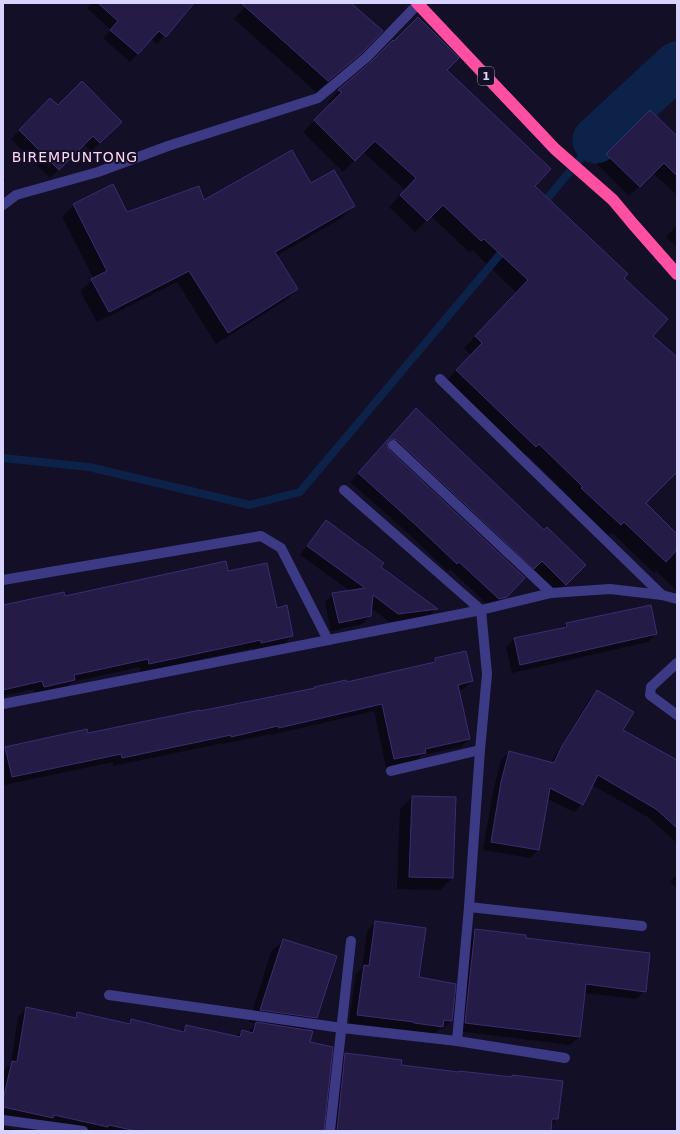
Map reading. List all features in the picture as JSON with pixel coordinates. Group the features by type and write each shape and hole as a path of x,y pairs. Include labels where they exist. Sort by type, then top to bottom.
{"highway":[{"name":"1","path":"417,3 555,149 613,200 677,274"}],"street":[{"path":"3,205 16,195 98,172 168,146 318,98 367,57 417,3"},
{"path":"440,379 662,595"},
{"path":"393,445 551,593"},
{"path":"344,490 481,610 487,674 457,1041"},
{"path":"3,580 261,536 281,548 328,640"},
{"path":"3,704 481,610 551,593 610,589 662,595 677,599"},
{"path":"677,663 651,687 650,691 650,695 677,716"},
{"path":"391,771 480,750"},
{"path":"469,908 642,926"},
{"path":"330,1131 351,941"},
{"path":"110,995 342,1028 457,1041 565,1058"},
{"path":"3,1120 84,1131"}],"building":[{"path":"98,3 194,3 166,37 159,31 138,54 110,30 118,21"},
{"path":"241,3 351,3 383,31 363,52 328,81"},
{"path":"418,17 459,58 447,70 551,169 535,186 628,274 624,278 668,319 653,336 677,357 677,472 646,503 677,534 677,550 666,562 624,522 621,525 581,488 583,487 539,444 536,447 456,370 482,343 475,336 528,280 484,239 481,241 443,205 427,221 400,195 416,178 375,141 355,161 314,120 342,92 338,90 371,62"},
{"path":"82,81 122,122 100,143 93,136 59,170 19,130 50,98 58,105"},
{"path":"650,110 677,136 677,176 664,163 640,187 606,154"},
{"path":"292,150 311,183 334,170 355,206 275,252 298,289 228,333 189,271 109,312 91,279 107,271 73,204 113,184 127,212 199,186 204,200"},
{"path":"416,408 544,530 547,527 586,565 566,585 542,561 534,569 397,440 392,439 388,441 387,446 389,450 525,578 507,597 499,599 459,562 457,564 358,473"},
{"path":"326,520 384,563 381,567 438,609 398,614 373,595 371,616 339,623 332,593 365,588 307,546"},
{"path":"226,561 228,571 267,563 277,608 287,605 293,636 261,643 261,640 149,664 148,659 74,675 75,680 44,687 42,681 3,690 3,605 64,592 65,596"},
{"path":"651,605 657,634 520,665 514,638 567,627 566,623"},
{"path":"466,651 473,681 458,685 470,739 425,749 426,753 394,759 382,704 279,728 278,726 231,737 231,735 122,758 121,754 12,777 5,747 87,729 88,733 315,688 314,687 346,680 347,682 435,662 435,658"},
{"path":"597,690 634,712 623,730 677,760 677,828 656,809 598,775 583,805 550,788 539,850 491,842 501,782 509,751 554,763 562,746"},
{"path":"412,796 456,797 453,878 409,877"},
{"path":"375,921 426,928 419,977 456,984 452,1021 444,1020 443,1027 357,1015 364,965 369,966"},
{"path":"475,929 526,935 526,938 650,953 646,992 586,984 580,1037 465,1023"},
{"path":"283,939 337,956 317,1018 260,1010"},
{"path":"26,1007 76,1018 77,1012 130,1024 131,1019 184,1032 186,1025 240,1037 242,1030 253,1033 256,1022 313,1031 310,1042 333,1047 324,1131 136,1131 109,1125 108,1127 54,1115 53,1118 3,1107 3,1100 12,1061 17,1062"},
{"path":"345,1053 402,1060 401,1065 459,1072 512,1077 512,1075 563,1081 558,1119 552,1119 551,1131 337,1131"}],"waterway":[{"path":"596,140 677,65"},
{"path":"542,205 596,140"},
{"path":"3,458 89,467 250,505 300,492 507,246"}],"district":[{"name":"BIREMPUNTONG","path":"75,157"}]}
